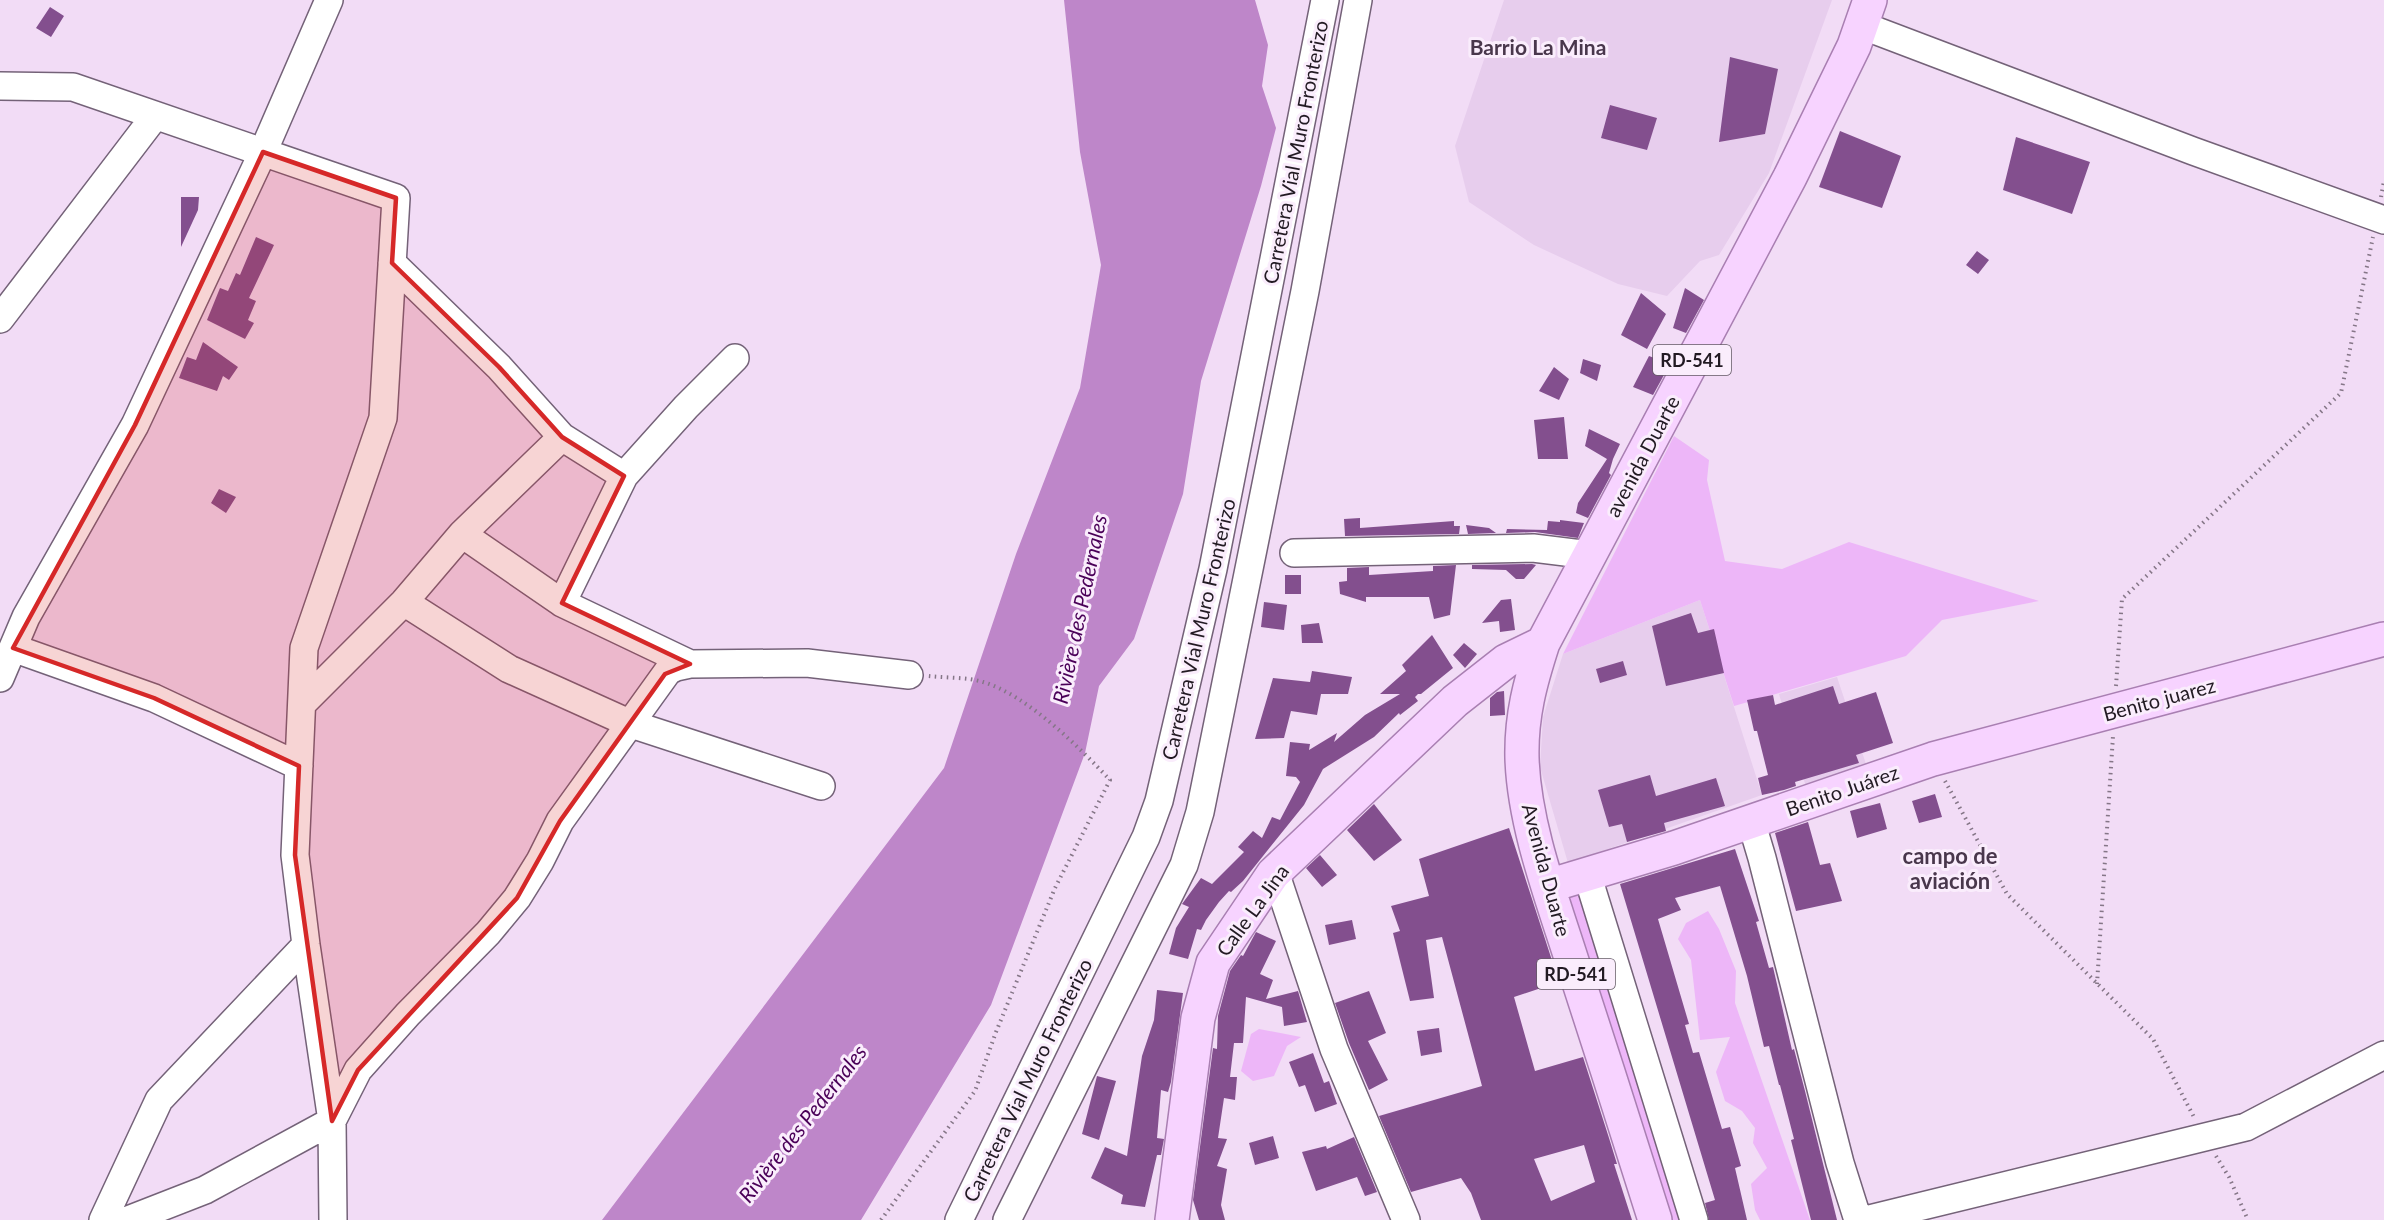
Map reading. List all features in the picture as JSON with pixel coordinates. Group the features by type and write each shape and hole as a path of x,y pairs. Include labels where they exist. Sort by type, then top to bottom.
{"main road":[{"name":"avenida Duarte","path":"1523,723 1528,688 1543,643 1790,177 1854,46 1865,13"},
{"name":"Benito juarez","path":"1933,759 2384,639"},
{"name":"Calle La Jina","path":"1175,1218 1198,1017 1213,963 1275,872 1455,701 1506,661 1543,643"},
{"name":"Avenida Duarte","path":"1523,723 1522,760 1526,794 1540,862 1655,1220"},
{"name":"Benito Juárez","path":"1548,886 1674,848 1933,759"}],"street":[{"path":"0,678 26,617 135,425 263,152 328,0"},
{"name":"Carretera Vial Muro Fronterizo","path":"959,1220 1146,837 1159,801 1213,569 1325,0"},
{"name":"Carretera Vial Muro Fronterizo","path":"1007,1220 1184,865 1200,812 1305,291 1358,0"},
{"path":"1865,13 2193,151 2380,219"},
{"path":"0,86 73,87 396,198 383,418 304,648 295,855 332,1121 333,1220"},
{"path":"0,320 155,116"},
{"path":"392,263 499,367 562,437 624,476"},
{"path":"561,603 624,476 686,407 735,358"},
{"path":"302,704 404,602 462,534 562,437"},
{"path":"462,534 561,603 690,664"},
{"path":"1293,553 1533,548 1590,555"},
{"path":"404,602 509,669 631,724 821,786"},
{"path":"13,648 154,698 299,766"},
{"path":"128,1220 205,1190 332,1121 358,1070 408,1014 488,933 517,898 540,861 560,821 668,671 690,664 807,663 909,675"},
{"path":"1751,821 1840,1163 1858,1220"},
{"path":"1275,872 1334,1049 1406,1220"},
{"path":"1587,874 1685,1218"},
{"path":"103,1220 159,1100 306,945"},
{"path":"1865,1220 2246,1127 2384,1056"}],"path":[{"path":"2097,984 2121,599 2341,393 2380,219 2384,181"},
{"path":"881,1220 975,1091 996,1032 1055,888 1110,780 1085,753 1021,701 983,682 909,675"},
{"path":"1933,759 2007,894 2153,1039 2204,1137 2229,1177 2248,1220"}],"highlighted area":[{"path":"263,152 396,198 392,263 499,367 562,437 624,476 562,603 690,664 665,674 560,821 517,898 358,1070 332,1121 295,855 299,766 154,698 13,648 135,425"}],"shaded area":[{"path":"1504,0 1832,0 1769,173 1719,255 1700,261 1667,296 1618,284 1534,245 1469,202 1455,146"},
{"path":"1674,436 1709,460 1707,480 1725,561 1782,569 1849,542 2039,601 1942,620 1906,656 1734,706 1700,600 1563,654"},
{"path":"1700,600 1762,795 1568,863 1540,767 1543,717 1563,654"},
{"path":"1837,677 1867,767 1806,787 1779,694"},
{"path":"1587,874 1693,1220 1668,1220 1548,886"},
{"path":"1708,911 1719,929 1736,971 1735,1003 1810,1220 1760,1220 1755,1210 1751,1184 1767,1168 1753,1143 1755,1128 1742,1111 1725,1101 1716,1072 1730,1037 1700,1040 1691,960 1678,939 1686,923"},
{"path":"1259,1029 1301,1037 1287,1046 1274,1076 1253,1081 1241,1071 1251,1034"}],"water":[{"name":"Rivière des Pedernales","path":"1064,0 1255,0 1268,45 1262,86 1276,128 1261,186 1201,381 1183,494 1134,639 1099,686 1085,753 991,1005 861,1220 602,1220 944,768 1016,554 1080,388 1101,265 1080,152"}],"building":[{"path":"50,7 64,16 51,37 36,28"},
{"path":"1730,57 1778,69 1765,134 1719,142"},
{"path":"1610,105 1657,118 1647,150 1601,138"},
{"path":"1840,131 1901,156 1882,208 1819,187"},
{"path":"2016,137 2090,162 2072,214 2003,190"},
{"path":"181,197 199,197 198,210 181,247"},
{"path":"256,237 274,245 249,298 256,301 248,320 254,323 245,339 207,320 220,288 228,291 236,273 240,275"},
{"path":"1977,251 1989,260 1978,274 1966,265"},
{"path":"1685,288 1704,300 1686,333 1673,328"},
{"path":"1641,293 1666,314 1647,349 1621,335"},
{"path":"203,342 238,367 229,380 223,376 217,391 179,378 187,357 196,360"},
{"path":"1649,356 1670,364 1653,395 1633,387"},
{"path":"1583,359 1601,365 1597,381 1580,373"},
{"path":"1554,367 1569,379 1559,400 1539,391"},
{"path":"1564,417 1568,459 1538,459 1534,420"},
{"path":"1589,429 1620,444 1613,459 1609,473 1611,475 1588,518 1576,513 1578,503 1607,459 1585,446"},
{"path":"219,489 236,497 226,513 211,503"},
{"path":"1360,518 1360,528 1454,521 1454,526 1460,526 1459,534 1345,536 1344,519"},
{"path":"1560,520 1584,523 1578,538 1535,532 1506,533 1507,529 1547,530 1548,521 1560,522"},
{"path":"1466,525 1489,528 1496,533 1468,534"},
{"path":"1456,565 1450,615 1434,619 1429,597 1366,597 1366,602 1340,594 1339,582 1347,581 1347,568 1369,567 1369,575 1433,571 1433,566"},
{"path":"1472,565 1536,565 1524,579 1516,579 1506,570 1472,569"},
{"path":"1285,575 1301,575 1301,594 1285,594"},
{"path":"1511,599 1515,630 1500,632 1499,621 1482,623 1501,600"},
{"path":"1264,602 1287,605 1284,630 1261,627"},
{"path":"1691,613 1698,633 1714,629 1724,673 1666,686 1652,626"},
{"path":"1319,623 1323,643 1302,643 1301,625"},
{"path":"1432,635 1453,668 1418,694 1415,697 1418,701 1400,715 1399,713 1374,737 1323,769 1304,805 1243,881 1219,902 1201,930 1197,929 1188,959 1169,954 1176,928 1189,907 1182,904 1201,878 1212,884 1244,852 1238,847 1253,831 1262,838 1272,817 1280,820 1300,782 1296,777 1286,776 1290,742 1310,744 1309,750 1337,733 1334,742 1365,715 1400,694 1380,694 1406,671 1402,665"},
{"path":"1464,643 1477,654 1465,668 1453,655"},
{"path":"1623,661 1627,675 1600,683 1596,669"},
{"path":"1312,671 1352,677 1348,694 1321,694 1317,715 1291,711 1284,738 1255,739 1273,678 1310,682"},
{"path":"1833,686 1839,704 1876,692 1893,743 1856,755 1859,763 1795,782 1796,786 1784,790 1762,795 1758,778 1768,775 1747,700 1773,695 1775,705"},
{"path":"1504,691 1505,715 1490,716 1490,698 1497,692"},
{"path":"1650,775 1656,796 1716,778 1725,806 1664,823 1666,831 1627,842 1622,824 1609,827 1598,790"},
{"path":"1935,794 1942,817 1919,823 1912,801"},
{"path":"1880,803 1887,829 1857,838 1850,811"},
{"path":"1374,804 1402,840 1374,861 1347,830"},
{"path":"1808,822 1820,865 1830,863 1842,901 1796,911 1775,833"},
{"path":"1509,828 1559,982 1514,997 1535,1071 1583,1057 1632,1220 1481,1220 1471,1193 1461,1178 1411,1192 1379,1116 1482,1086 1442,937 1426,940 1434,998 1410,1001 1393,933 1400,931 1391,906 1429,896 1419,859","holes":["1584,1145 1595,1182 1551,1201 1534,1159"]},
{"path":"1735,849 1759,921 1756,922 1769,968 1773,967 1792,1050 1794,1049 1837,1220 1811,1220 1780,1085 1769,1046 1764,1047 1747,976 1720,886 1675,898 1681,910 1658,919 1689,1024 1685,1025 1693,1053 1699,1052 1722,1129 1730,1127 1741,1166 1735,1168 1747,1220 1709,1220 1705,1203 1715,1200 1620,884"},
{"path":"1320,855 1337,875 1322,887 1306,868"},
{"path":"1352,920 1356,939 1329,945 1325,925"},
{"path":"1256,932 1276,941 1260,974 1273,980 1266,999 1298,991 1307,1022 1284,1026 1282,1007 1246,997 1243,1043 1234,1043 1230,1077 1237,1077 1235,1100 1224,1098 1218,1138 1227,1139 1217,1166 1227,1169 1221,1205 1225,1220 1199,1220 1193,1200 1213,1048 1217,1049 1218,1016 1230,971 1241,955 1243,956"},
{"path":"1157,990 1183,993 1171,1082 1168,1092 1161,1090 1157,1138 1164,1139 1161,1155 1157,1155 1145,1207 1121,1204 1123,1195 1091,1178 1105,1147 1127,1156 1142,1056 1154,1020"},
{"path":"1369,991 1386,1033 1368,1041 1388,1080 1369,1090 1335,1003"},
{"path":"1439,1028 1442,1052 1421,1056 1417,1031"},
{"path":"1313,1053 1324,1083 1329,1081 1337,1104 1315,1112 1305,1085 1299,1087 1289,1062"},
{"path":"1097,1076 1116,1081 1099,1140 1082,1134"},
{"path":"1273,1136 1279,1158 1255,1165 1249,1143"},
{"path":"1354,1137 1377,1192 1365,1196 1357,1177 1316,1191 1302,1152 1326,1146 1327,1149"}],"district":[{"name":"Barrio La Mina","path":"1538,46"},
{"name":"campo de aviación","path":"1950,868"}]}
